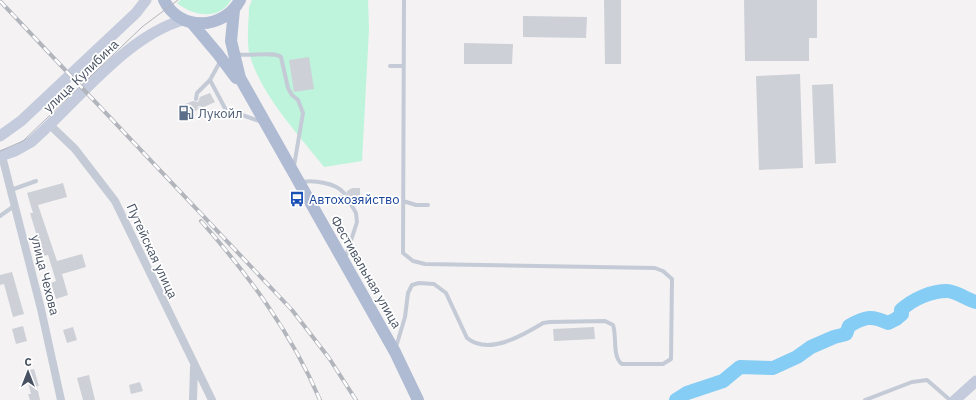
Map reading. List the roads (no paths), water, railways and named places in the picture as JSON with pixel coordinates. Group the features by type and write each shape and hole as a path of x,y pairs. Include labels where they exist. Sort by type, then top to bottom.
{"main road":[{"name":"улица Кулибина","path":"0,136 13,128 26,116 136,13 146,0"},
{"name":"Фестивальная улица","path":"164,0 172,11 187,21 227,56 395,352 418,400"},
{"name":"Фестивальная улица","path":"227,56 231,29 237,5"},
{"path":"187,21 205,24 214,22 226,16 237,5"},
{"name":"улица Кулибина","path":"1,156 15,152 50,125 116,61 144,37 164,26 187,21"},
{"path":"955,400 976,381"}],"street":[{"name":"Путейская улица","path":"50,125 75,149 115,201 194,367 212,400"},
{"name":"улица Чехова","path":"1,156 41,309 61,400"},
{"path":"192,400 194,367"}],"lane":[{"path":"395,352 405,317 410,287 415,284 426,282 434,284 446,293 467,338 474,344 485,345 505,342 543,323 605,321 613,325 615,331 617,357 622,364 663,364 671,359 672,279 663,271 655,268 417,263 403,253 404,0"},
{"path":"196,99 197,93 210,80 227,56 275,54 281,57 288,88 292,95 298,100 303,113 295,157 296,179 341,188 344,193"},
{"path":"390,66 404,66"},
{"path":"210,80 227,112"},
{"path":"200,109 208,113 227,112 242,115 264,123"},
{"path":"11,190 36,181"},
{"path":"344,261 357,222 356,213 348,199"},
{"path":"403,201 416,205 428,205"},
{"path":"0,216 15,206"},
{"path":"865,400 912,382 927,380 950,400"}],"waterway":[{"path":"676,400 687,393 723,381 740,367 773,368 797,357 811,347 834,337 846,334 849,326 863,319 872,318 888,323 902,314 901,310 906,306 917,299 935,292 950,291 976,302"}],"tram line":[{"path":"0,151 23,141 142,27 178,0"}],"railway":[{"path":"0,1 292,310 329,358 356,400"},
{"path":"201,221 236,263 268,306 296,351 320,400"}],"place":[{"name":"Лукойл","path":"186,113"},
{"name":"Автохозяйство","path":"297,199"}]}
